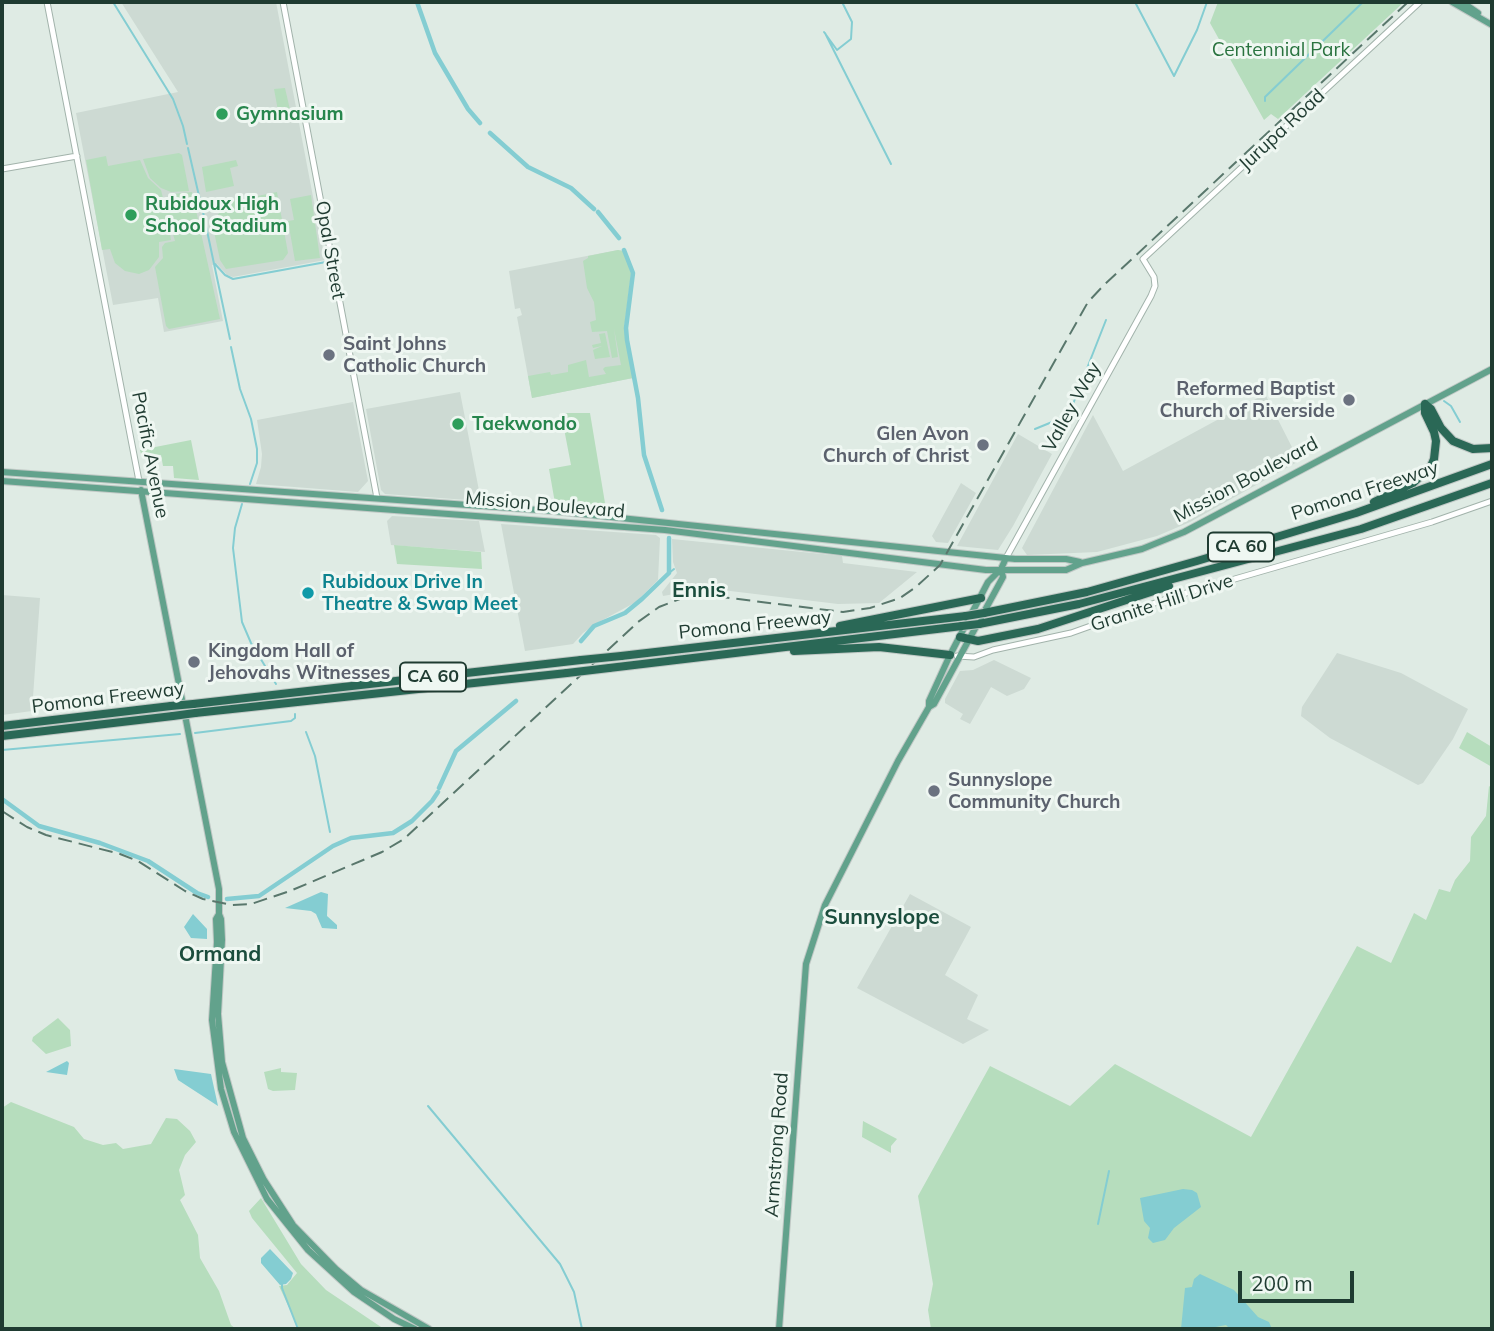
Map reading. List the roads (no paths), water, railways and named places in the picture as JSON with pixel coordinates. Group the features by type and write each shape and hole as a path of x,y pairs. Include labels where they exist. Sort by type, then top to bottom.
{"highway":[{"path":"1424,404 1453,441 1473,449 1492,448"},
{"path":"1356,513 1413,483 1431,466 1436,441 1424,404"},
{"name":"Pomona Freeway","path":"2,726 967,616 1087,592 1356,513 1492,464"},
{"name":"Pomona Freeway","path":"2,736 979,624 1079,604 1361,529 1492,483"},
{"path":"963,638 978,641 1064,622 1215,569"},
{"path":"777,639 981,598"},
{"path":"774,649 795,652 879,647 954,656"}],"main road":[{"path":"1452,2 1492,25"},
{"path":"1462,2 1479,13 1483,20"},
{"name":"Mission Boulevard","path":"2,481 665,530 986,570 1066,570 1166,540 1492,369"},
{"name":"Mission Boulevard","path":"2,472 666,521 1006,558 1066,559 1083,563"},
{"name":"Pacific Avenue","path":"139,481 219,889 219,914"},
{"path":"665,530 666,521"},
{"name":"Valley Way","path":"806,964 825,905 898,761 929,707 929,701 981,598 1006,558"},
{"name":"Valley Way","path":"963,638 1003,577 1001,569"},
{"path":"219,914 216,919 213,1044 221,1089 240,1147 267,1199 321,1264 365,1300 415,1329"},
{"path":"219,914 222,940 218,1014 222,1062 243,1138 264,1180 293,1225 336,1269 360,1290 429,1329"},
{"name":"Armstrong Road","path":"779,1329 806,964"}],"street":[{"name":"Pacific Avenue","path":"47,2 139,481"},
{"name":"Opal Street","path":"283,2 377,498"},
{"name":"Jurupa Road","path":"1143,259 1420,2"},
{"path":"2,169 76,156"},
{"name":"Valley Way","path":"1006,558 1151,296 1155,280 1143,259"},
{"name":"Granite Hill Drive","path":"954,656 974,657 993,650 1071,633 1169,598 1432,522 1492,501"}],"water":[{"path":"321,892 328,894 327,916 337,925 337,929 322,928 316,914 311,911 285,908"},
{"path":"193,914 207,929 207,939 191,938 184,927"},
{"path":"67,1061 67,1075 46,1072"},
{"path":"174,1069 211,1074 218,1106 178,1080"},
{"path":"1183,1189 1197,1193 1201,1207 1174,1228 1165,1240 1153,1243 1148,1238 1150,1228 1144,1221 1140,1198"},
{"path":"270,1249 293,1273 286,1284 280,1285 261,1263 261,1258"},
{"path":"1200,1274 1234,1290 1258,1317 1269,1322 1272,1329 1230,1329 1226,1325 1205,1329 1181,1329 1185,1288 1192,1287 1194,1279"}],"waterway":[{"path":"113,2 173,99 187,144"},
{"path":"417,2 435,53 468,109 480,123"},
{"path":"824,32 837,50 851,39 852,22 842,2"},
{"path":"1135,2 1174,76 1197,30 1207,2"},
{"path":"1265,101 1265,97 1363,2"},
{"path":"825,33 891,164"},
{"path":"490,133 528,167 571,188 594,209"},
{"path":"188,148 202,209"},
{"path":"203,212 230,339"},
{"path":"598,212 619,238"},
{"path":"624,250 633,273 627,340 638,398 644,455 662,510"},
{"path":"215,264 233,279 326,262"},
{"path":"1035,429 1066,415 1073,404 1106,320"},
{"path":"231,347 257,449 257,463 250,484"},
{"path":"1444,401 1451,406 1460,422"},
{"path":"242,504 233,548 242,622 251,643 276,684"},
{"path":"581,641 594,626 625,613 669,573 669,538"},
{"path":"669,573 674,569"},
{"path":"439,788 456,751 516,701"},
{"path":"195,733 291,721 295,714"},
{"path":"306,732 315,756 330,832"},
{"path":"2,750 180,734"},
{"path":"227,899 259,896 333,846 351,838 393,833 412,821 438,792"},
{"path":"2,799 39,826 100,843 148,861 197,893 208,897"},
{"path":"428,1106 560,1264 574,1292 582,1329"},
{"path":"1098,1224 1109,1171"},
{"path":"282,1283 298,1329"}],"railway":[{"path":"2,811 46,835 138,861 185,891 203,899 232,905 251,904 290,891 382,852 404,839 638,622 659,607 680,599 705,595 843,612 870,608 900,598 940,565 1088,302 1408,2"}],"place":[{"name":"Gymnasium","path":"222,114"},
{"name":"Rubidoux High School Stadium","path":"131,215"},
{"name":"Saint Johns Catholic Church","path":"329,355"},
{"name":"Reformed Baptist Church of Riverside","path":"1349,400"},
{"name":"Taekwondo","path":"458,424"},
{"name":"Glen Avon Church of Christ","path":"983,445"},
{"name":"Rubidoux Drive In Theatre & Swap Meet","path":"308,593"},
{"name":"Kingdom Hall of Jehovahs Witnesses","path":"194,662"},
{"name":"Sunnyslope Community Church","path":"934,791"}],"district":[{"name":"Ennis","path":"699,591"},
{"name":"Sunnyslope","path":"882,918"},
{"name":"Ormand","path":"220,955"}],"park label":[{"name":"Centennial Park","path":"1281,50"}]}
